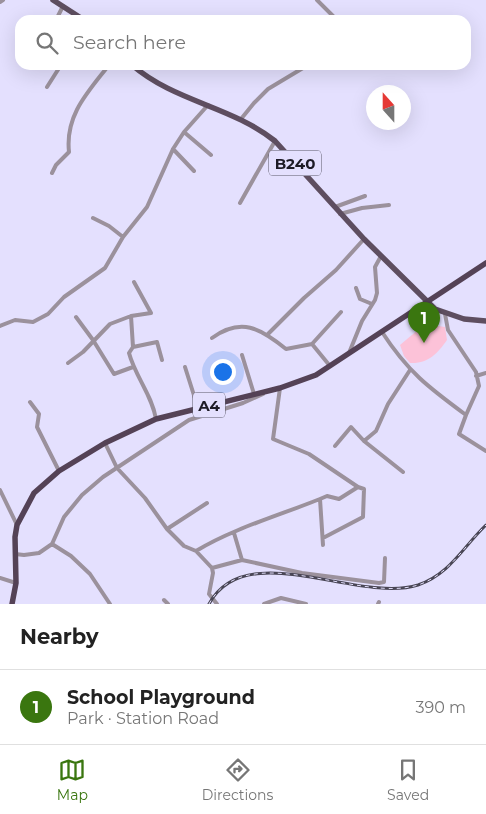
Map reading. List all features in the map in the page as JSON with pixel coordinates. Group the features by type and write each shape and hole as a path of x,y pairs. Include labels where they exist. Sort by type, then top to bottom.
{"highway":[{"name":"A4","path":"12,604 16,583 16,525 34,493 59,471 105,443 156,419 306,380 330,367 348,353 486,263"}],"main road":[{"path":"54,0 76,15"},
{"name":"B240","path":"139,70 170,91 260,128 275,141 364,239 428,302 445,314 464,319 486,321"}],"street":[{"path":"317,0 332,15"},
{"path":"58,15 63,6"},
{"path":"47,87 58,70"},
{"path":"52,173 56,164 69,152 69,129 73,114 105,70"},
{"path":"241,119 268,89 300,70"},
{"path":"0,326 15,320 33,322 48,314 64,297 105,268 123,237 147,207 173,150 184,132 208,106"},
{"path":"184,132 211,156"},
{"path":"240,203 275,141"},
{"path":"173,150 194,171"},
{"path":"335,207 365,196"},
{"path":"340,214 389,204"},
{"path":"93,218 109,226 123,237"},
{"path":"268,334 304,298 336,270 364,239"},
{"path":"348,353 377,293 375,267 381,256"},
{"path":"68,363 83,352 110,324 131,316 151,313 134,282"},
{"path":"356,288 360,299 372,304"},
{"path":"212,338 235,326 246,326 268,334 286,349 312,344 341,312"},
{"path":"445,314 448,330 466,354 479,386 459,434 486,451"},
{"path":"131,316 133,346 129,353 132,367 150,399 156,419"},
{"path":"76,317 114,374 132,367"},
{"path":"382,332 421,382 466,415"},
{"path":"133,346 157,342 162,360"},
{"path":"312,344 330,367"},
{"path":"242,355 254,394"},
{"path":"185,367 198,408"},
{"path":"364,441 376,431 388,404 410,370"},
{"path":"476,376 486,373"},
{"path":"15,554 39,553 52,544 64,518 82,494 116,468 189,420 244,403 278,388 273,439 309,454 358,487 364,489 363,517 323,538"},
{"path":"30,402 39,414 37,427 59,471"},
{"path":"335,446 352,427 364,441 403,472"},
{"path":"105,443 116,468 145,498 167,529 184,546 196,551 212,568 213,573 209,594 214,603"},
{"path":"196,551 225,535 328,496 339,499 358,487"},
{"path":"0,490 16,525"},
{"path":"320,499 324,545"},
{"path":"167,529 208,503"},
{"path":"234,532 242,560"},
{"path":"52,544 70,556 90,574 110,604"},
{"path":"212,568 242,560 302,573 379,584 384,582 385,558"},
{"path":"0,578 16,583"},
{"path":"264,604 281,598 306,604"},
{"path":"164,600 168,604"}],"shaded area":[{"path":"425,324 445,327 447,340 432,357 422,362 410,363 404,356 400,345"}],"railway":[{"path":"209,604 226,584 249,575 276,573 365,586 393,588 418,585 448,567 486,525"}],"place":[{"name":"School Playground","path":"424,343"}]}
